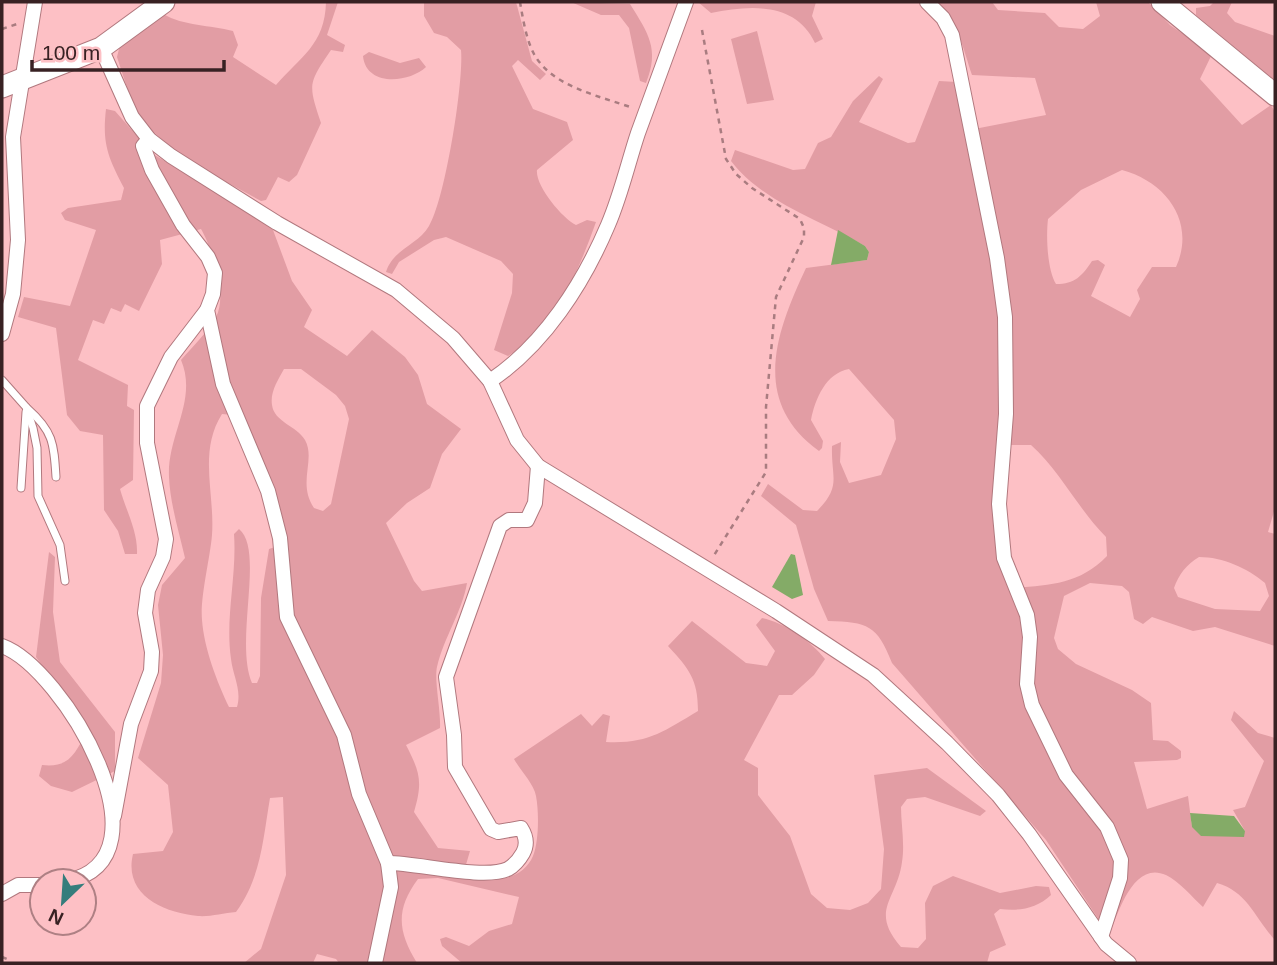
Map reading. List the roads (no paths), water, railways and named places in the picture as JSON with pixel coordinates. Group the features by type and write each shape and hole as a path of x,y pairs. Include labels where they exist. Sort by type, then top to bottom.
{"main road":[{"path":"2,87 101,48 164,2"},
{"path":"1161,2 1275,95"}],"street":[{"path":"2,334 13,294 18,240 11,158 30,19 35,2"},
{"path":"490,381 537,340 592,260 609,223 686,2"},
{"path":"927,2 943,18 952,35 997,258 1005,317 1006,414 999,504 1000,526 1004,558 1027,615 1030,637 1027,684 1032,705 1066,775 1107,827 1121,860 1120,878 1101,937"},
{"path":"101,48 132,117 149,139 171,156 277,223 396,290 453,338 490,381 517,440 538,466 846,655 906,704 998,795 1029,834 1101,937 1129,963"},
{"path":"2,127 16,112"},
{"path":"95,867 109,845 131,724 151,671 152,652 145,613 148,590 163,557 166,538 147,443 148,406 171,357 207,310 213,294 215,273 208,257 183,225 152,170 143,146 149,139"},
{"path":"207,310 223,384 268,491 280,538 287,617 317,685 344,735 359,794 388,863 391,887 375,963"},
{"path":"388,863 474,872 506,870 517,863 526,848 526,835 521,828 498,832 491,829 455,767 454,735 446,677 500,526 509,520 527,520 535,503 538,466"},
{"path":"2,646 19,653 57,692 100,766 114,816"},
{"path":"2,894 18,885 28,885"}],"lane":[{"path":"2,380 47,428 54,443 56,477"},
{"path":"22,488 26,407"},
{"path":"26,407 37,447 38,496 60,545 65,581"}]}
